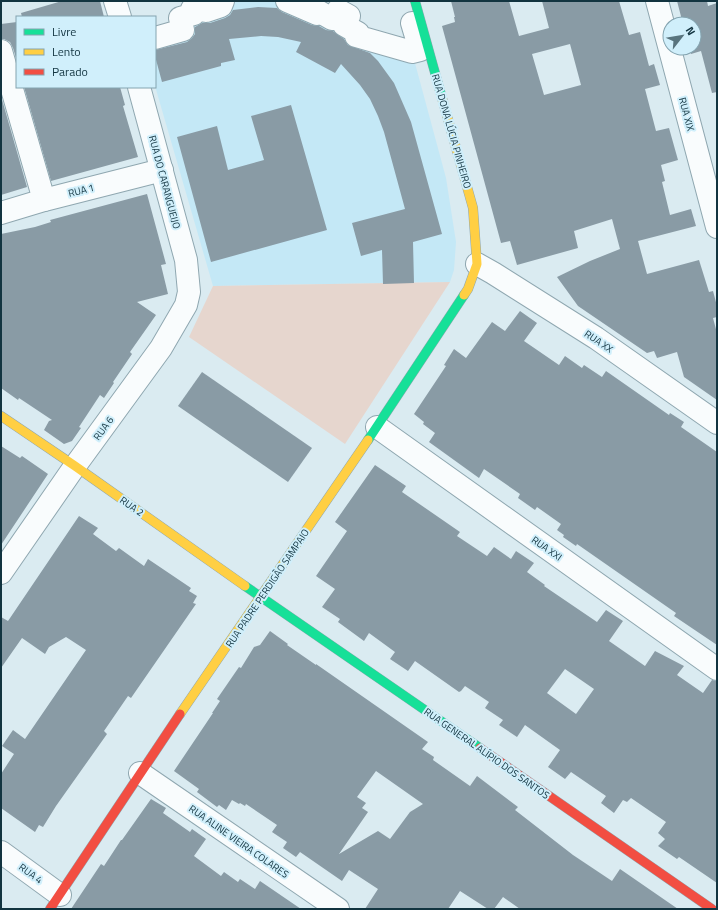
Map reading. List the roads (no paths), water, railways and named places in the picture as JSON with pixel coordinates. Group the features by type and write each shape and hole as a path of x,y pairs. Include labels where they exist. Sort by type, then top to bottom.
{"main road":[{"name":"RUA DONA LÚCIA PINHEIRO","path":"415,1 473,208 477,264"},
{"name":"RUA PADRE PERDIGÃO SAMPAIO","path":"55,902 140,773 377,427 468,289 477,264"},
{"name":"RUA 2","path":"1,416 75,466 261,597"},
{"name":"RUA GENERAL ALÍPIO DOS SANTOS","path":"261,597 712,909"}],"street":[{"path":"115,1 120,16"},
{"path":"126,1 131,16"},
{"path":"156,38 183,30 180,18 194,14 192,9 205,5 206,10 220,6 223,1"},
{"path":"287,1 317,14 318,11 332,19 338,10 349,16 344,25 358,33 356,36 412,52 420,50 405,1"},
{"name":"RUA XIX","path":"657,1 717,227"},
{"path":"1,51 44,200"},
{"name":"RUA DO CARANGUEIJO","path":"139,88 186,260 189,278"},
{"name":"RUA 1","path":"1,213 44,200 162,170"},
{"name":"RUA XX","path":"477,264 596,338 717,423"},
{"name":"RUA 6","path":"1,573 75,466 162,348 186,304 189,292 189,278"},
{"name":"RUA XXI","path":"377,427 717,669"},
{"name":"RUA ALINE VIEIRA COLARES","path":"140,773 338,909"},
{"name":"RUA 4","path":"1,852 55,902"}]}
